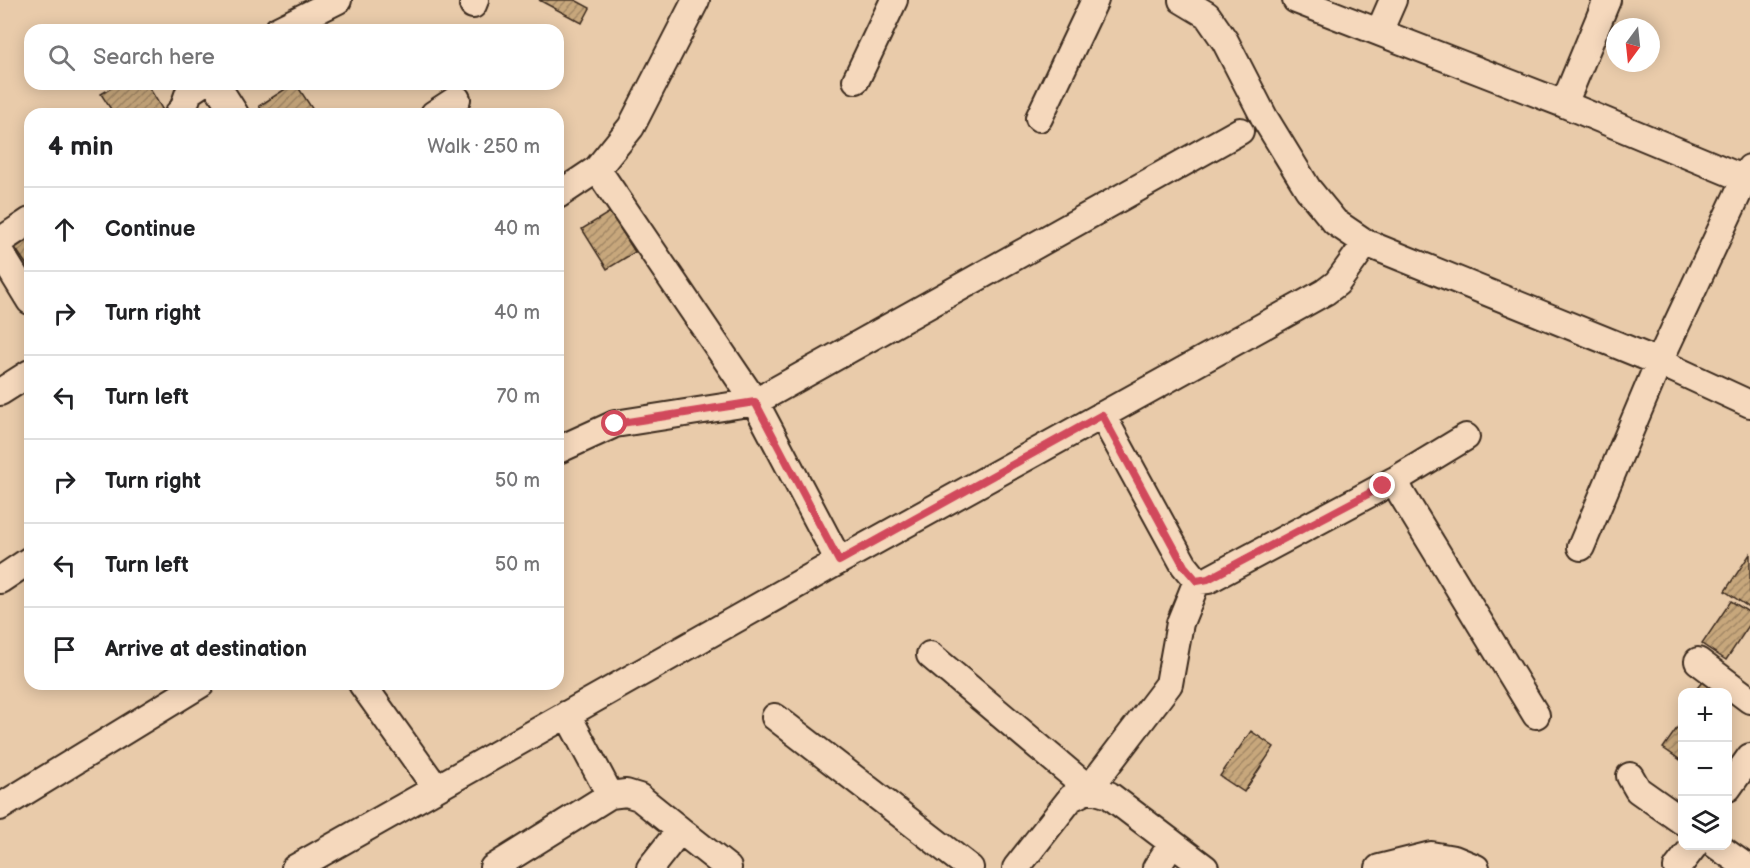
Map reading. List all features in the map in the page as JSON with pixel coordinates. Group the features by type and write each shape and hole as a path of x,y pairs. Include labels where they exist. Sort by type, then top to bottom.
{"street":[{"path":"290,24 338,0"},
{"path":"564,191 597,169 631,127 696,0"},
{"path":"856,80 894,0"},
{"path":"1039,118 1095,0"},
{"path":"1182,0 1212,8 1225,41 1264,117 1308,189 1335,222 1366,243 1659,362 1750,404"},
{"path":"1296,0 1748,174 1659,362 1581,547"},
{"path":"1379,32 1393,0"},
{"path":"1564,104 1607,0"},
{"path":"183,108 189,92 192,90"},
{"path":"220,90 231,108"},
{"path":"443,108 457,99"},
{"path":"564,447 615,424 755,402 1240,131"},
{"path":"597,169 755,402 839,561"},
{"path":"0,241 24,225"},
{"path":"295,868 839,561 1325,292 1337,283 1366,243"},
{"path":"0,252 24,291"},
{"path":"0,392 24,377"},
{"path":"1102,415 1184,566 1197,581"},
{"path":"1197,581 1208,579 1395,480 1466,437"},
{"path":"1395,480 1536,715"},
{"path":"0,580 24,564"},
{"path":"1016,868 1071,798 1089,789 1169,684 1180,623 1197,581"},
{"path":"930,655 1089,789 1109,795 1204,868"},
{"path":"1698,661 1750,700"},
{"path":"0,807 191,690"},
{"path":"366,690 436,788"},
{"path":"567,714 610,795"},
{"path":"775,717 970,868"},
{"path":"1732,782 1750,757"},
{"path":"1630,776 1638,790 1678,818"},
{"path":"493,868 610,795 626,793 639,797 728,868"},
{"path":"650,868 680,830"},
{"path":"1156,868 1172,844"},
{"path":"1677,868 1691,850"},
{"path":"1723,850 1748,868"},
{"path":"1379,868 1431,855 1454,859 1476,868"}],"building":[{"path":"539,0 575,0 590,8 582,23"},
{"path":"108,90 151,90 162,108 110,108 101,94"},
{"path":"284,90 300,90 312,108 260,108 259,106"},
{"path":"610,212 635,252 607,269 582,229"},
{"path":"24,235 24,261 12,243"},
{"path":"1750,554 1750,608 1725,591"},
{"path":"1731,601 1750,613 1750,624 1726,660 1702,644"},
{"path":"1709,673 1718,688 1697,688"},
{"path":"1678,727 1678,758 1663,748"},
{"path":"1251,731 1274,747 1244,792 1220,776"}],"route":[{"path":"615,424 755,402 839,561 1102,415 1184,566 1197,581 1208,579 1383,486"}]}
